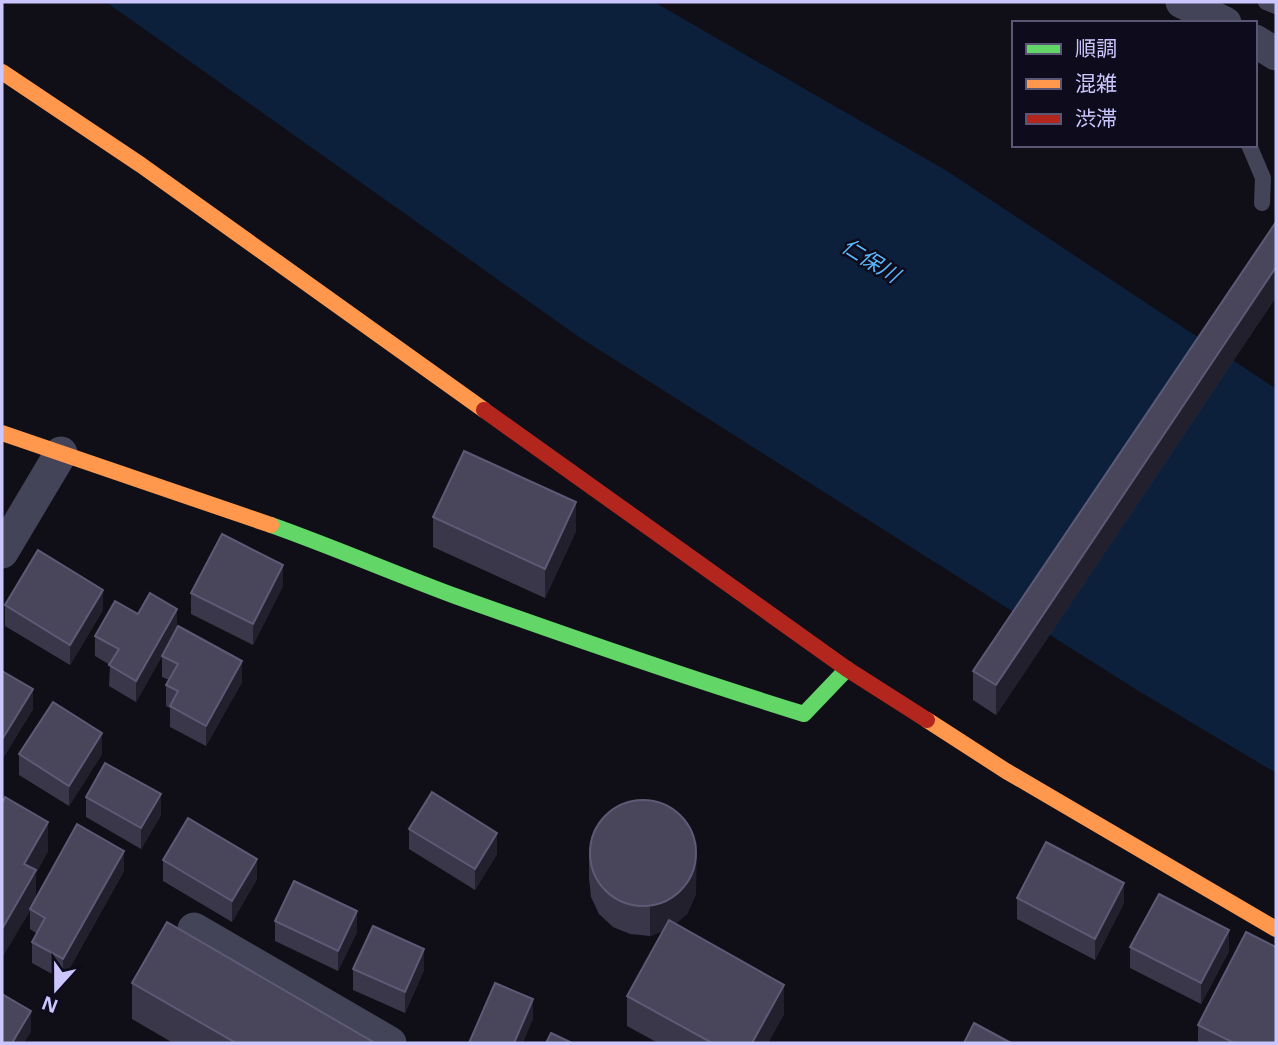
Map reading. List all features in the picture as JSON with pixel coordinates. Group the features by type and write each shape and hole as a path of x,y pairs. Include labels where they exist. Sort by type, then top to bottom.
{"street":[{"path":"1257,42 1276,54"},
{"path":"2,72 141,165 847,669 1006,771 1276,929"},
{"path":"2,433 336,548 453,595 804,714 847,669"},
{"path":"2,552 61,453"},
{"path":"194,929 390,1043"}],"lane":[{"path":"1266,2 1276,6"},
{"path":"1250,147 1263,178 1262,203"}],"water":[{"name":"仁保川","path":"106,2 654,2 947,171 1276,389 1276,773 1137,690 579,337"}],"building":[{"path":"1276,222 1276,267 996,685 973,671"},
{"path":"464,451 576,502 545,569 433,517"},
{"path":"222,534 283,565 253,624 191,593"},
{"path":"38,550 103,590 70,645 5,605"},
{"path":"150,593 177,609 136,681 109,665 119,649 95,636 115,601 138,614"},
{"path":"178,626 242,661 206,726 170,706 178,691 166,685 178,664 162,656"},
{"path":"2,671 33,689 3,738 2,737"},
{"path":"53,702 102,733 69,786 19,754"},
{"path":"105,763 161,794 141,828 86,797"},
{"path":"432,792 497,833 475,869 409,829"},
{"path":"5,797 48,822 24,864 36,870 2,929 2,803"},
{"path":"643,800 663,804 681,815 692,833 696,853 692,873 681,891 663,902 643,906 623,902 605,891 594,873 590,853 594,833 605,815 623,804"},
{"path":"188,818 257,859 232,901 163,860"},
{"path":"77,824 124,851 63,959 32,942 45,918 30,909"},
{"path":"1046,842 1124,883 1095,939 1017,898"},
{"path":"294,881 357,911 338,951 275,921"},
{"path":"1159,894 1229,930 1201,983 1130,947"},
{"path":"669,920 784,985 752,1043 712,1043 627,996"},
{"path":"167,922 375,1043 236,1043 132,983"},
{"path":"373,926 424,949 405,992 353,969"},
{"path":"1246,932 1276,947 1276,1043 1234,1043 1198,1025"},
{"path":"495,983 533,999 514,1043 469,1043"},
{"path":"2,994 31,1011 12,1043 2,1043"},
{"path":"974,1023 1011,1043 964,1043"},
{"path":"551,1033 572,1043 546,1043"}],"traffic: fast":[{"path":"271,525 498,611 672,672 804,714 847,669"}],"traffic: slow":[{"path":"2,72 141,165 484,410"},
{"path":"2,433 271,525"},
{"path":"927,720 1006,771 1276,929"}],"traffic: jam":[{"path":"484,410 847,669 927,720"}]}
